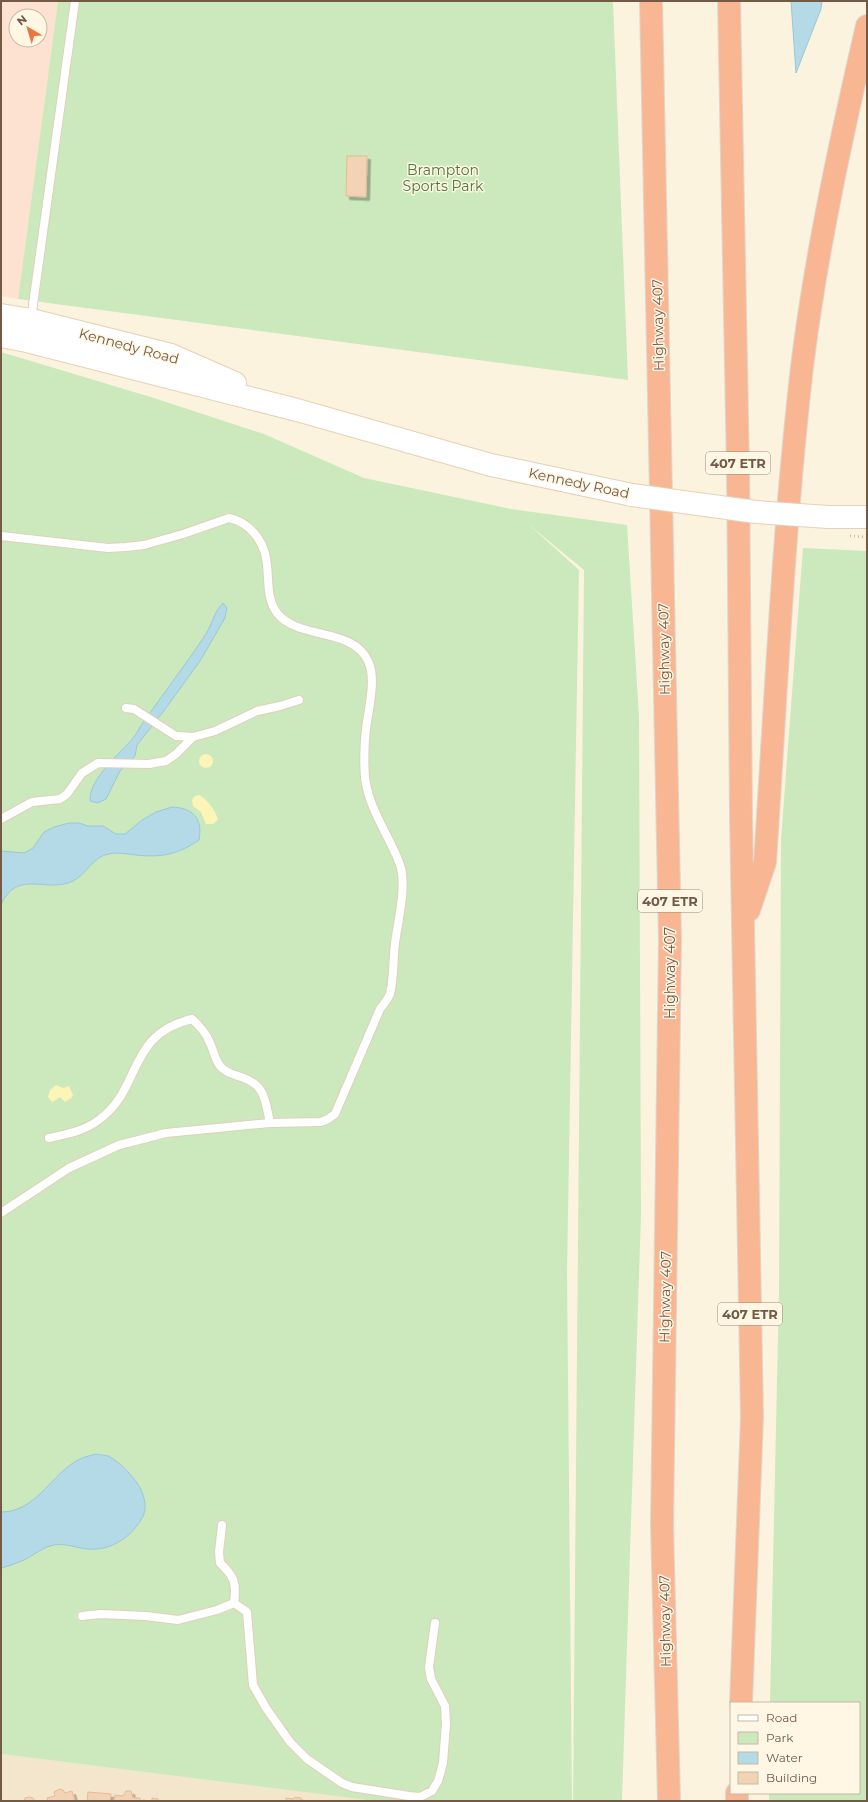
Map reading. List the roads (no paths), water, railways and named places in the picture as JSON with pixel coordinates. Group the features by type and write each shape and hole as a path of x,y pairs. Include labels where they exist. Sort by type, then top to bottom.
{"highway":[{"name":"Highway 407","path":"652,1 670,941 662,1525 669,1801"},
{"name":"407 ETR","path":"729,1 738,469 752,1417 741,1702"},
{"path":"744,924 765,862 789,487 802,365 817,265 866,33"}],"main road":[{"name":"Kennedy Road","path":"1,315 29,330 172,355 297,410 491,465 632,495 756,512 828,518 867,517"},
{"name":"Kennedy Road","path":"1,336 29,330"}],"lane":[{"path":"29,330 75,1"},
{"path":"1,536 108,548 144,546 229,518 236,519 250,529 265,550 268,563 270,596 276,612 286,621 302,629 327,634 354,645 365,655 369,662 372,690 366,731 365,778 375,814 400,863 403,893 395,941 390,994 380,1009 335,1114 320,1122 270,1123 166,1133 119,1145 69,1168 1,1213"},
{"path":"126,708 134,709 176,736 193,737 215,732 257,711 299,700"},
{"path":"1,819 32,802 60,798 67,794 82,773 98,764 149,764 166,761 176,754 193,737"},
{"path":"49,1138 86,1129 102,1118 118,1100 139,1058 153,1038 177,1022 192,1018 202,1028 210,1042 218,1064 230,1073 253,1081 263,1092 270,1123"},
{"path":"222,1525 218,1552 220,1563 231,1572 235,1584 234,1603"},
{"path":"82,1616 100,1614 146,1616 178,1620 217,1610 234,1603"},
{"path":"234,1603 247,1612 253,1685 266,1708 290,1742 307,1759 342,1783 352,1787 409,1796 420,1797 432,1791 438,1781 443,1763 446,1724 445,1706 431,1679 430,1667 435,1623"}],"water":[{"path":"791,1 822,1 821,9 796,73"},
{"path":"223,603 227,608 225,618 200,661 137,745 135,756 120,771 106,799 98,803 90,801 94,784 100,775 134,737 143,722 204,637 217,611"},
{"path":"172,807 186,809 198,820 200,832 199,840 192,845 177,852 154,856 122,853 103,855 73,881 63,884 33,884 15,887 8,894 1,905 1,851 24,853 33,848 44,832 54,827 69,823 79,823 88,826 103,826 116,834 125,834 142,820 156,812"},
{"path":"96,1454 108,1456 121,1465 139,1486 143,1494 145,1507 143,1516 131,1533 111,1546 103,1548 87,1549 62,1545 50,1546 24,1560 1,1568 1,1512 13,1511 23,1507 40,1494 73,1463 81,1458"}],"park label":[{"name":"Brampton Sports Park","path":"443,178"}]}
